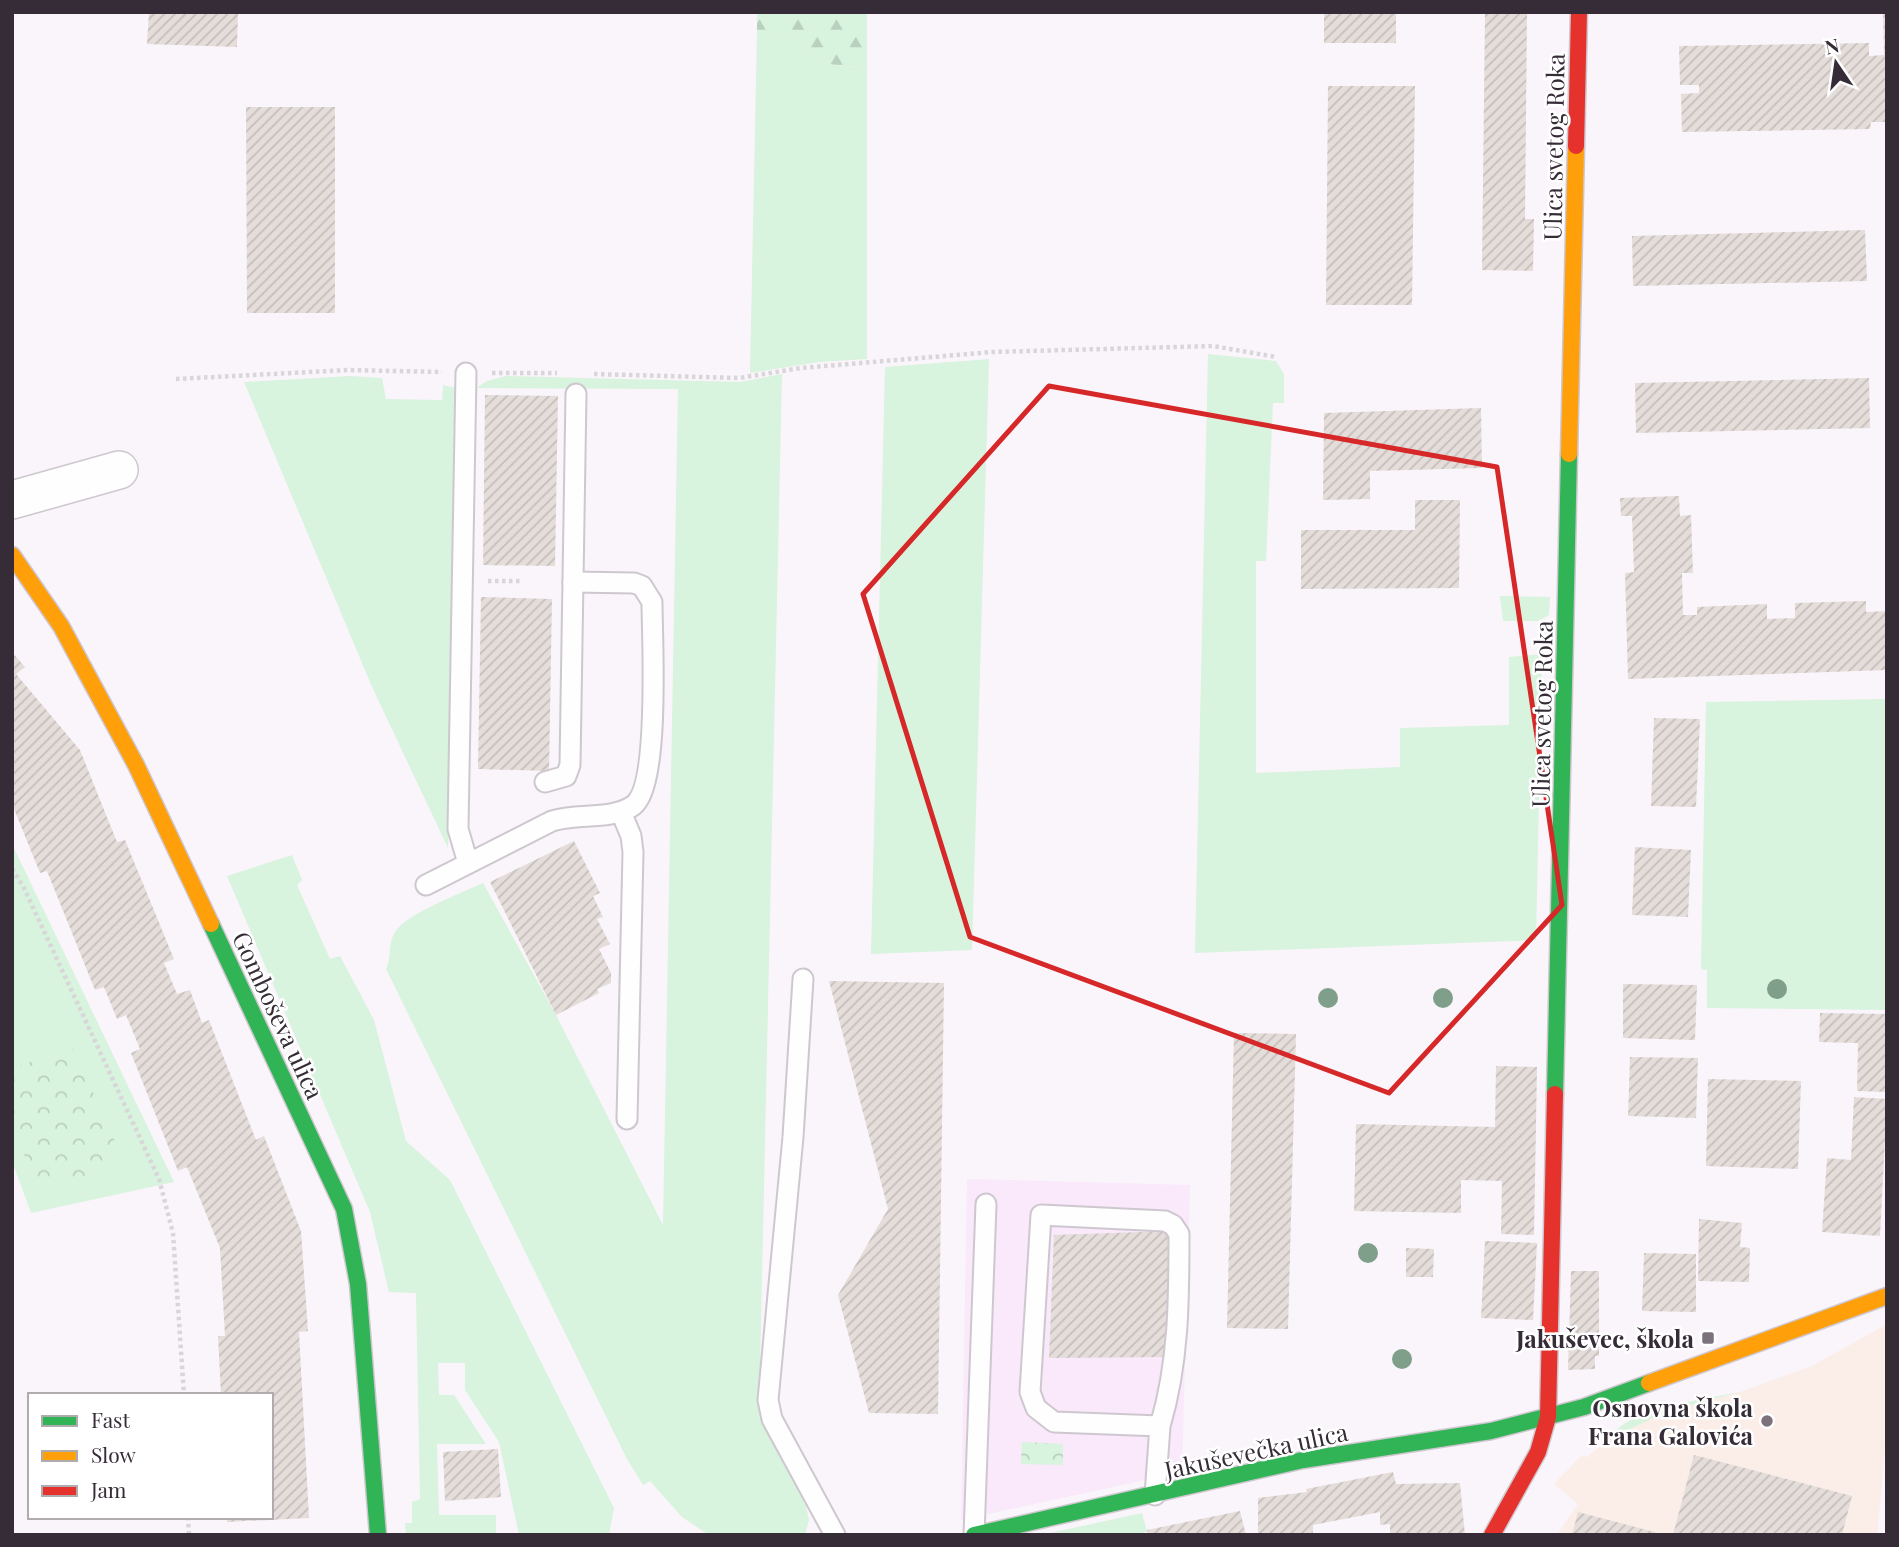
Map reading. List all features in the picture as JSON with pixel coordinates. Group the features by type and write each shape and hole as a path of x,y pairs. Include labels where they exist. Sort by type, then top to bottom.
{"street":[{"name":"Ulica svetog Roka","path":"1548,1417 1579,12"},
{"path":"12,500 119,470"},
{"name":"Gomboševa ulica","path":"12,555 67,636 136,765 336,1189 350,1230 358,1284 378,1535"},
{"name":"Jakuševečka ulica","path":"974,1535 1303,1460 1491,1431 1548,1417 1584,1407 1887,1296"},
{"path":"1492,1535 1538,1452 1548,1417"}],"lane":[{"path":"466,373 458,830 468,863"},
{"path":"545,782 566,776 569,765 576,394"},
{"path":"426,885 552,821 574,816 621,812 640,800 649,777 652,602 642,586 634,583 573,582"},
{"path":"621,812 631,836 633,852 627,1119"},
{"path":"803,979 793,1138 768,1400 772,1419 835,1535"},
{"path":"974,1535 986,1204"},
{"path":"1155,1495 1160,1426 1171,1388 1179,1334 1179,1234 1173,1224 1165,1221 1041,1215 1030,1392 1036,1408 1054,1422 1160,1426"}],"path":[{"path":"584,374 739,378 801,368 992,352 1213,346 1276,356"},
{"path":"176,379 348,370 571,373"},
{"path":"489,580 523,581"},
{"path":"12,869 23,886 159,1179 173,1233 184,1393"}],"highlighted area":[{"path":"1049,386 1497,467 1562,905 1389,1093 970,937 863,594"}],"shaded area":[{"path":"967,1179 1190,1185 1182,1472 961,1520"},
{"name":"Osnovna škola Frana Galovića","path":"1887,1324 1887,1430 1877,1535 1557,1535 1578,1504 1554,1484 1581,1456 1587,1457 1610,1439 1665,1412 1740,1392 1812,1366"}],"green space":[{"path":"757,12 867,12 867,68 827,64 795,40 757,32"},
{"path":"757,32 795,40 827,64 867,68 867,359 819,362 750,373"},
{"path":"1208,354 1276,361 1284,374 1284,403 1273,403 1266,561 1256,561 1256,773 1400,767 1400,728 1509,725 1509,657 1542,654 1536,940 1195,953"},
{"path":"989,359 972,950 871,954 885,367"},
{"path":"782,374 759,1412 806,1506 809,1520 805,1535 709,1535 682,1517 650,1481 643,1485 627,1459 386,969 393,937 401,925 423,911 483,883 556,1015 663,1225 678,389 476,388 487,381 506,376 740,382"},
{"path":"350,376 382,378 386,399 442,400 443,385 456,388 448,848 373,689 244,382"},
{"path":"1500,596 1550,597 1549,615 1538,621 1503,621"},
{"path":"1887,699 1887,1010 1707,1008 1707,970 1701,969 1706,702"},
{"path":"12,844 174,1182 31,1213 12,1161"},
{"path":"292,855 302,880 297,885 330,959 340,956 374,1020 406,1141 450,1180 614,1508 609,1535 519,1535 499,1442 465,1390 465,1363 438,1363 439,1395 454,1395 486,1444 437,1444 439,1515 496,1515 496,1535 406,1535 405,1523 412,1523 412,1502 420,1499 416,1293 389,1292 370,1212 227,876"},
{"path":"72,1046 126,1166 37,1187 12,1125 12,1069"},
{"path":"1740,1392 1665,1412 1610,1439 1631,1420 1648,1413"},
{"path":"1022,1442 1063,1444 1063,1465 1021,1464"},
{"path":"1142,1513 1147,1532 1132,1535 1041,1535"}],"building":[{"path":"149,12 238,12 237,47 147,44"},
{"path":"1324,12 1396,12 1396,43 1324,43"},
{"path":"1485,12 1527,12 1525,219 1534,219 1533,271 1482,270"},
{"path":"1883,12 1887,12 1887,122 1871,122 1870,129 1682,132 1681,94 1699,93 1699,85 1680,85 1679,46 1869,43 1869,56 1884,55"},
{"path":"1328,86 1415,86 1412,305 1326,305"},
{"path":"246,107 335,107 335,313 247,313"},
{"path":"1865,230 1867,281 1633,286 1632,236"},
{"path":"1869,378 1870,428 1636,433 1635,383"},
{"path":"485,395 558,396 555,566 483,565"},
{"path":"1481,408 1482,468 1370,471 1370,499 1323,500 1324,413"},
{"path":"1679,496 1680,516 1691,515 1693,573 1682,573 1683,615 1697,615 1697,607 1767,604 1767,619 1795,618 1795,603 1866,601 1866,612 1887,611 1887,670 1628,679 1625,573 1634,572 1632,516 1621,516 1620,498"},
{"path":"1415,500 1460,500 1459,588 1301,589 1301,530 1415,530"},
{"path":"481,597 552,599 549,771 478,769"},
{"path":"12,652 25,667 16,674 80,750 117,842 125,840 174,959 164,963 177,994 190,990 202,1023 209,1020 256,1140 264,1136 301,1231 308,1331 299,1332 309,1518 227,1522 227,1519 273,1519 273,1393 221,1393 218,1336 225,1336 220,1248 187,1167 178,1171 131,1053 140,1049 126,1015 117,1019 104,987 95,990 47,871 40,873 12,804"},
{"path":"1654,718 1700,719 1696,807 1651,806"},
{"path":"574,841 600,893 593,896 603,917 597,919 610,944 599,949 611,973 611,983 597,989 599,993 556,1015 490,882"},
{"path":"1635,847 1691,850 1688,917 1632,915"},
{"path":"829,981 944,983 938,1414 869,1413 838,1295 888,1209"},
{"path":"1623,984 1697,985 1695,1040 1623,1038"},
{"path":"1820,1013 1887,1014 1887,1092 1857,1091 1858,1043 1819,1042"},
{"path":"1234,1033 1296,1034 1288,1329 1227,1328"},
{"path":"1630,1057 1698,1058 1696,1118 1628,1116"},
{"path":"1496,1066 1537,1067 1534,1235 1501,1234 1502,1181 1461,1180 1461,1213 1354,1211 1356,1124 1495,1127"},
{"path":"1708,1079 1801,1081 1798,1169 1706,1166"},
{"path":"1854,1097 1887,1099 1880,1236 1822,1232 1827,1158 1851,1160"},
{"path":"1699,1219 1742,1223 1740,1247 1750,1248 1749,1282 1698,1281"},
{"path":"1172,1231 1169,1357 1049,1358 1054,1235"},
{"path":"1485,1241 1537,1243 1533,1320 1481,1318"},
{"path":"1406,1248 1434,1249 1433,1277 1406,1277"},
{"path":"1644,1253 1696,1254 1696,1312 1642,1311"},
{"path":"1571,1271 1599,1271 1599,1356 1595,1356 1595,1369 1568,1370"},
{"path":"498,1449 501,1497 445,1501 443,1452"},
{"path":"1694,1455 1852,1496 1842,1535 1673,1535"},
{"path":"1393,1472 1396,1484 1460,1483 1465,1535 1390,1535 1390,1524 1380,1525 1380,1512 1313,1525 1313,1535 1258,1535 1258,1498 1307,1492 1306,1489"},
{"path":"1240,1511 1246,1535 1148,1535 1147,1530"},
{"path":"1578,1512 1662,1534 1572,1535"}],"traffic: fast":[{"path":"1555,1094 1569,454"},
{"path":"211,924 344,1209 358,1284 378,1535"},
{"path":"974,1535 1303,1460 1491,1431 1584,1407 1649,1383"}],"traffic: slow":[{"path":"1569,454 1576,146"},
{"path":"12,555 61,626 136,765 211,924"},
{"path":"1649,1383 1887,1296"}],"traffic: jam":[{"path":"1576,146 1579,12"},
{"path":"1492,1535 1538,1452 1548,1417 1555,1094"}],"place":[{"name":"Jakuševec, škola","path":"1708,1338"},
{"name":"Osnovna škola Frana Galovića","path":"1767,1421"}]}
